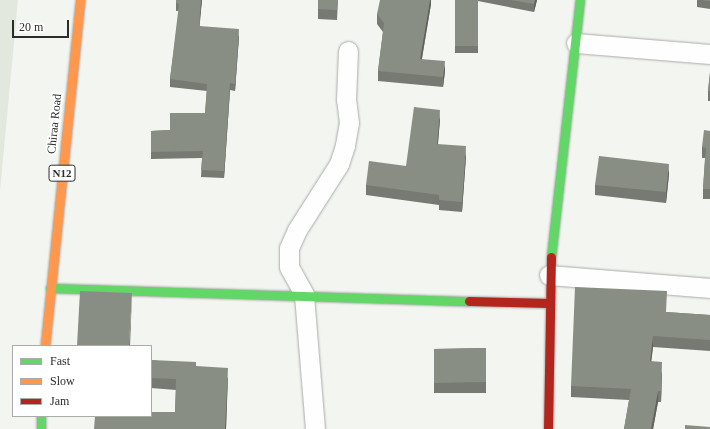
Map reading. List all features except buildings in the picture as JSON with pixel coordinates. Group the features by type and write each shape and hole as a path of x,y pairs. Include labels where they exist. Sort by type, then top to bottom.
{"main road":[{"name":"Chiraa Road","path":"45,345 80,0"},
{"path":"548,429 549,275 576,43 577,3"},
{"path":"50,288 304,294 549,303"},
{"path":"41,417 41,429"}],"street":[{"path":"576,43 710,54"},
{"path":"315,429 304,294 289,267 289,248 297,230 339,164 345,145 349,123 346,100 348,51"},
{"path":"549,275 710,288"}],"shaded area":[{"path":"0,0 18,0 0,191"}],"traffic: fast":[{"path":"551,257 580,0"},
{"path":"50,288 469,301"},
{"path":"41,417 41,429"}],"traffic: slow":[{"path":"45,345 80,0"}],"traffic: jam":[{"path":"548,429 551,257"},
{"path":"469,301 549,303"}]}
